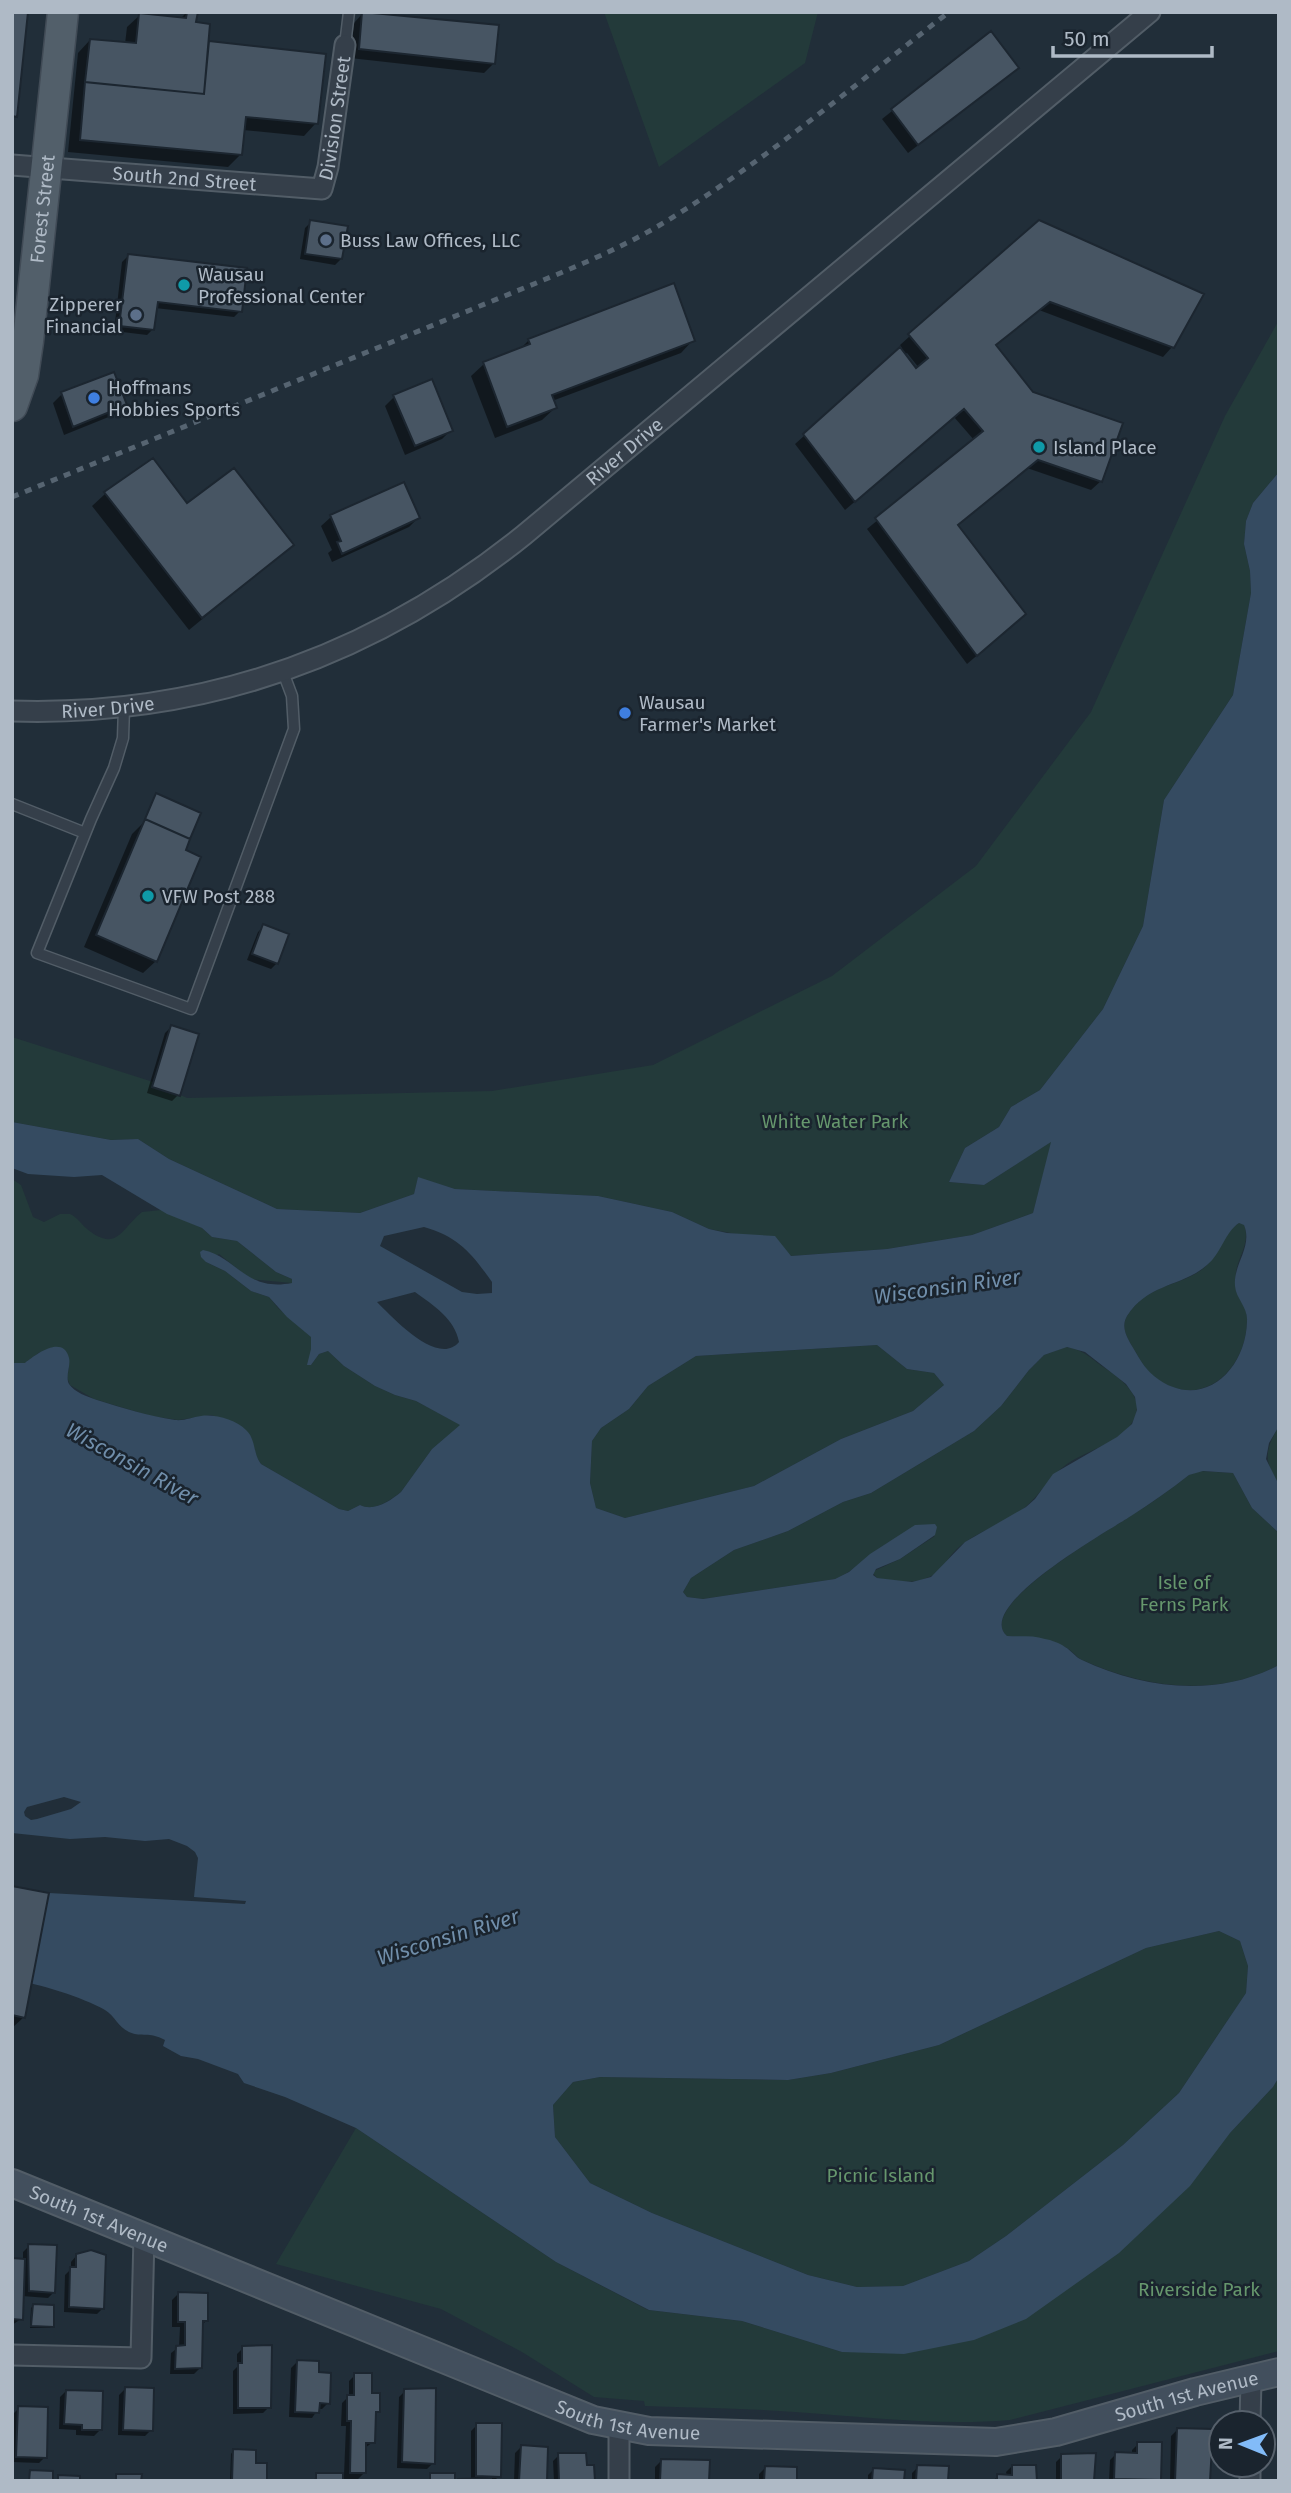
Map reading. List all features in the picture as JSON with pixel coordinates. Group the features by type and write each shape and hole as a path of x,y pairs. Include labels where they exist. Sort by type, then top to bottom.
{"main road":[{"name":"Forest Street","path":"12,406 18,395 24,364 48,167 63,12"}],"street":[{"name":"River Drive","path":"12,711 124,707 210,692 321,658 386,628 441,596 533,527 1150,12"},
{"name":"Division Street","path":"322,190 328,167 345,45"},
{"name":"South 2nd Street","path":"12,165 322,190"},
{"name":"South 1st Avenue","path":"12,2183 593,2420 649,2431 996,2442 1056,2432 1195,2392 1279,2372"},
{"path":"12,2356 141,2358 144,2236"},
{"path":"1250,2409 1251,2379"},
{"path":"619,2425 619,2481"}],"lane":[{"path":"345,45 349,12"},
{"path":"124,707 120,750 37,953 191,1009 294,729 292,696 283,671"},
{"path":"12,804 85,833"}],"green space":[{"path":"604,12 818,12 805,63 659,167"},
{"name":"White Water Park","path":"1279,320 1279,472 1253,503 1246,521 1244,544 1250,571 1251,593 1233,695 1164,800 1143,926 1103,1009 1040,1090 1011,1107 999,1127 965,1148 949,1182 984,1185 1052,1141 1033,1213 972,1235 887,1249 791,1256 747,1236 709,1229 672,1212 598,1196 455,1189 418,1178 414,1194 360,1213 277,1209 169,1159 138,1139 111,1140 12,1122 12,1037 150,1081 187,1098 492,1091 653,1065 832,976 976,866 1091,712 1225,416"},
{"path":"12,1179 21,1185 33,1217 44,1222 60,1214 70,1214 87,1229 105,1239 118,1236 142,1212 161,1210 202,1228 212,1237 237,1241 276,1272 292,1279 292,1283 250,1279 219,1254 206,1262 225,1271 251,1291 269,1297 312,1337 311,1365 319,1354 328,1351 344,1366 375,1386 416,1401 461,1425 432,1449 401,1492 392,1499 371,1507 360,1505 348,1511 339,1509 261,1464 251,1437 212,1415 178,1420 151,1416 94,1399 70,1385 67,1377 69,1368 40,1352 25,1363 12,1363"},
{"path":"1239,1223 1244,1224 1246,1232 1236,1274 1246,1311 1245,1340 1229,1371 1217,1382 1203,1388 1187,1390 1170,1386 1153,1376 1144,1366 1126,1335 1125,1320 1146,1296 1189,1277 1207,1265 1229,1232"},
{"path":"877,1345 907,1369 934,1373 944,1385 913,1411 841,1439 754,1486 625,1518 596,1508 590,1483 592,1441 601,1428 629,1409 648,1386 696,1356"},
{"path":"1066,1347 1087,1355 1128,1387 1136,1403 1137,1412 1133,1421 1128,1429 1112,1441 1060,1469 1023,1509 966,1541 934,1575 903,1582 877,1578 872,1572 900,1559 935,1536 910,1536 888,1543 835,1579 703,1599 687,1597 683,1592 691,1578 734,1550 788,1531 843,1502 871,1493 974,1431 1001,1406 1044,1355"},
{"path":"1279,1426 1279,1485 1268,1462 1268,1449"},
{"name":"Isle of Ferns Park","path":"1199,1471 1233,1473 1252,1508 1279,1533 1279,1665 1231,1682 1206,1685 1155,1683 1106,1670 1082,1660 1060,1645 1007,1636 1002,1623 1009,1606 1026,1588 1049,1569 1147,1506 1189,1475"},
{"name":"Picnic Island","path":"1219,1931 1240,1941 1248,1966 1246,1993 1179,2093 1123,2145 1006,2236 969,2261 903,2286 857,2287 808,2275 652,2213 590,2183 555,2137 553,2105 573,2082 600,2077 788,2080 831,2073 939,2045 1146,1948"},
{"name":"Riverside Park","path":"1279,2077 1279,2351 1010,2420 929,2421 645,2406 644,2401 594,2397 522,2352 441,2309 276,2264 356,2128 556,2262 648,2310 742,2321 842,2352 1230,2133"}],"water":[{"name":"Wisconsin River","path":"1279,472 1279,1426 1269,1443 1266,1459 1279,1485 1279,1533 1252,1508 1233,1473 1203,1471 1189,1475 1048,1570 1009,1607 1002,1623 1007,1636 1036,1637 1053,1641 1080,1659 1105,1670 1155,1683 1206,1686 1231,1682 1279,1665 1279,2077 1230,2133 1190,2186 1119,2253 1026,2319 974,2340 904,2354 842,2352 742,2321 649,2310 556,2262 356,2128 285,2097 244,2083 238,2074 198,2059 181,2056 163,2046 165,2040 159,2037 129,2032 108,2012 85,2000 12,1979 12,1886 49,1893 245,1904 246,1901 194,1897 198,1858 187,1846 169,1839 70,1839 12,1833 12,1363 25,1363 48,1349 61,1348 69,1358 69,1384 86,1396 126,1409 175,1420 207,1416 231,1421 242,1426 249,1434 261,1464 339,1509 348,1511 360,1505 376,1506 401,1492 432,1449 460,1425 416,1401 375,1386 344,1366 328,1351 319,1354 311,1365 307,1365 311,1337 269,1297 251,1291 201,1257 200,1252 203,1250 215,1254 263,1283 292,1283 292,1279 276,1272 237,1241 212,1237 202,1228 167,1214 102,1175 74,1177 28,1174 12,1168 12,1122 111,1140 138,1139 169,1159 277,1209 360,1213 414,1194 418,1177 455,1189 598,1196 672,1212 709,1229 775,1236 791,1256 887,1249 972,1235 1033,1213 1051,1142 984,1185 949,1182 965,1148 999,1127 1011,1107 1040,1090 1103,1009 1143,926 1164,800 1233,695 1251,593 1250,571 1244,544 1246,521 1253,503","holes":["1239,1223 1244,1225 1246,1233 1245,1248 1235,1278 1236,1291 1247,1316 1245,1340 1239,1356 1217,1382 1188,1390 1171,1386 1154,1376 1142,1362 1126,1335 1125,1320 1135,1305 1145,1297 1187,1278 1207,1265","424,1227 447,1236 456,1241 478,1263 492,1282 492,1293 462,1292 380,1246 384,1236","415,1292 448,1319 459,1342 450,1348 440,1349 428,1345 404,1328 377,1302","877,1345 907,1369 934,1373 944,1385 913,1411 841,1439 754,1486 625,1518 596,1508 590,1483 592,1441 601,1428 629,1409 648,1386 696,1356","1067,1347 1085,1352 1126,1384 1135,1397 1137,1410 1132,1424 1117,1437 1053,1474 1026,1507 965,1542 931,1577 912,1582 877,1578 873,1575 876,1569 900,1559 935,1535 935,1524 915,1525 835,1579 703,1599 687,1597 683,1592 691,1578 734,1550 788,1531 843,1502 871,1493 974,1431 1001,1406 1044,1355","64,1797 81,1802 71,1809 37,1819 31,1820 24,1812 27,1807","1219,1931 1240,1941 1248,1966 1246,1993 1179,2093 1123,2145 1006,2236 969,2261 903,2286 857,2287 808,2275 652,2213 590,2183 555,2137 553,2105 573,2082 600,2077 788,2080 831,2073 939,2045 1146,1948"]}],"building":[{"path":"12,12 28,12 17,117 12,116"},
{"path":"187,12 198,12 196,22 210,24 204,94 85,82 90,39 136,43 139,13 186,18"},
{"path":"362,12 499,25 495,64 359,49"},
{"path":"991,31 1019,68 918,145 891,109"},
{"path":"209,41 326,54 318,124 246,117 242,155 80,140 85,82 204,94"},
{"name":"Buss Law Offices, LLC","path":"310,220 348,226 342,259 305,254"},
{"name":"Island Place","path":"1039,220 1204,294 1174,348 1050,302 996,345 1033,392 1123,423 1102,482 1038,460 958,525 1026,614 977,656 875,518 983,431 964,409 855,502 803,434 900,347 916,368 928,358 908,334"},
{"name":"Wausau Professional Center","path":"128,254 247,268 242,312 158,302 154,330 119,326"},
{"path":"674,283 695,341 552,395 557,408 507,427 483,362 530,344 528,339"},
{"name":"Hoffmans Hobbies Sports","path":"114,372 127,405 73,427 61,392"},
{"path":"432,379 453,431 415,446 393,395"},
{"path":"153,458 187,503 234,468 294,545 202,618 104,492"},
{"path":"404,482 420,518 342,554 337,542 341,541 330,515"},
{"path":"156,793 201,813 190,839 145,819"},
{"name":"VFW Post 288","path":"145,819 190,839 186,850 201,857 157,962 96,935"},
{"path":"263,924 289,934 278,964 252,954"},
{"path":"171,1025 199,1034 180,1096 152,1087"},
{"path":"12,1886 49,1893 25,2018 12,2015"},
{"path":"28,2244 57,2245 55,2293 29,2291"},
{"path":"91,2250 106,2255 104,2309 69,2307 70,2267 76,2267 76,2254"},
{"path":"12,2258 25,2259 23,2320 12,2319"},
{"path":"178,2292 208,2293 208,2321 203,2321 202,2368 175,2369 176,2346 185,2345 185,2322 178,2322"},
{"path":"33,2304 54,2305 54,2327 31,2326"},
{"path":"272,2345 271,2408 238,2408 238,2363 242,2363 242,2346"},
{"path":"297,2360 319,2361 319,2372 331,2373 330,2404 320,2403 319,2413 295,2412"},
{"path":"354,2373 372,2373 372,2393 380,2393 375,2443 366,2443 366,2473 350,2473 351,2421 347,2421 347,2395 354,2395"},
{"path":"125,2387 154,2388 153,2431 123,2430"},
{"path":"436,2388 435,2464 402,2462 404,2389"},
{"path":"66,2390 103,2391 102,2430 82,2430 82,2425 64,2424"},
{"path":"18,2406 48,2407 47,2458 16,2457"},
{"path":"476,2423 502,2423 501,2477 476,2476"},
{"path":"1177,2428 1207,2429 1207,2479 1210,2481 1175,2481"},
{"path":"1137,2442 1162,2442 1161,2480 1114,2479 1115,2452 1137,2453"},
{"path":"521,2445 548,2447 547,2481 519,2481"},
{"path":"233,2449 256,2450 256,2463 267,2463 267,2481 232,2481"},
{"path":"558,2453 586,2453 587,2465 594,2465 595,2481 559,2481"},
{"path":"1096,2453 1094,2481 1061,2481 1061,2454"},
{"path":"661,2459 710,2460 709,2481 660,2481"},
{"path":"917,2465 949,2466 948,2481 916,2481"},
{"path":"1012,2465 1036,2465 1037,2481 997,2481 997,2474 1012,2475"},
{"path":"765,2466 797,2467 797,2481 764,2481"},
{"path":"873,2468 905,2470 904,2481 872,2481"},
{"path":"30,2470 53,2471 53,2481 29,2481"},
{"path":"316,2473 343,2473 343,2481 316,2481"},
{"path":"430,2473 455,2473 455,2481 430,2481"},
{"path":"116,2474 142,2474 141,2481 116,2481"},
{"path":"58,2475 80,2476 80,2481 58,2481"},
{"path":"491,2478 491,2481 458,2481 458,2479"}],"railway":[{"path":"12,497 546,279 632,240 665,222 738,174 949,12"}],"place":[{"name":"Buss Law Offices, LLC","path":"326,240"},
{"name":"Wausau Professional Center","path":"184,285"},
{"name":"Zipperer Financial","path":"136,315"},
{"name":"Hoffmans Hobbies Sports","path":"94,398"},
{"name":"Island Place","path":"1039,447"},
{"name":"Wausau Farmer's Market","path":"625,713"},
{"name":"VFW Post 288","path":"148,896"}]}
